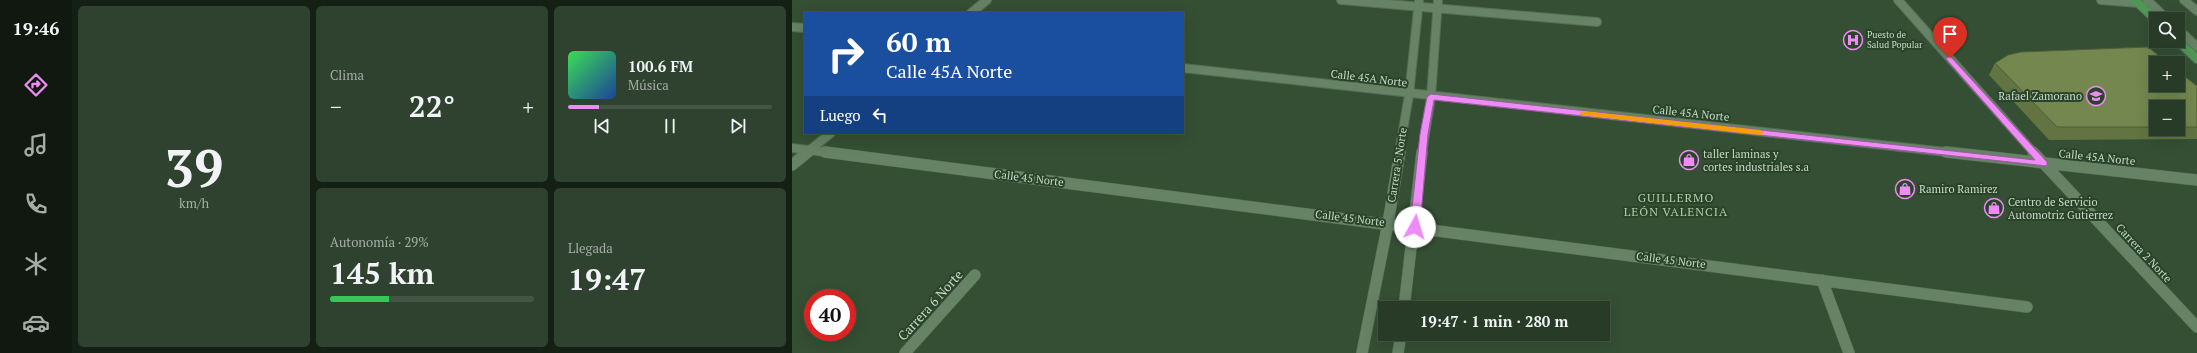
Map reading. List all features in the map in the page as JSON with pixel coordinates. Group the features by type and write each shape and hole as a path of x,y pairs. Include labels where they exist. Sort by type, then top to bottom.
{"main road":[{"path":"2137,1 2149,13"},
{"path":"2185,48 2197,59"}],"street":[{"path":"972,12 987,0"},
{"path":"1341,0 1437,4 1597,22"},
{"name":"Carrera 2 Norte","path":"1898,0 2043,164 2197,327"},
{"path":"2100,0 2137,1"},
{"path":"2147,0 2160,12"},
{"path":"2184,0 2197,11"},
{"name":"Carrera 5 Norte","path":"1362,353 1388,223 1409,95 1418,3"},
{"name":"Carrera 5 Norte","path":"1405,301 1415,227 1424,134 1431,97 1437,4"},
{"path":"792,27 804,28"},
{"path":"2185,36 2197,47"},
{"name":"Calle 45A Norte","path":"1184,68 1409,95 2197,180"},
{"path":"792,165 830,134"},
{"name":"Calle 45 Norte","path":"792,148 1388,223 2027,307"},
{"name":"Carrera 6 Norte","path":"906,353 975,275"},
{"path":"1822,280 1849,353"},
{"path":"1398,353 1400,341"}],"building":[{"name":"Rafael Zamorano","path":"2148,47 2159,56 2149,56 2149,92 2185,92 2185,77 2197,86 2197,127 2185,127 2185,100 2149,100 2149,127 2057,127 1995,63 2008,55 2021,52"}],"slow traffic":[{"path":"1583,114 1760,133"}],"place":[{"name":"Puesto de Salud Popular","path":"1853,40"},
{"name":"Rafael Zamorano","path":"2096,96"},
{"name":"taller laminas y cortes industriales s.a","path":"1689,160"},
{"name":"Ramiro Ramirez","path":"1905,189"},
{"name":"Centro de Servicio Automotriz Gutierrez","path":"1994,208"}],"district":[{"name":"GUILLERMO LEÓN VALENCIA","path":"1676,205"}],"route":[{"path":"1415,227 1424,134 1431,97 2043,164 1950,58"}]}
